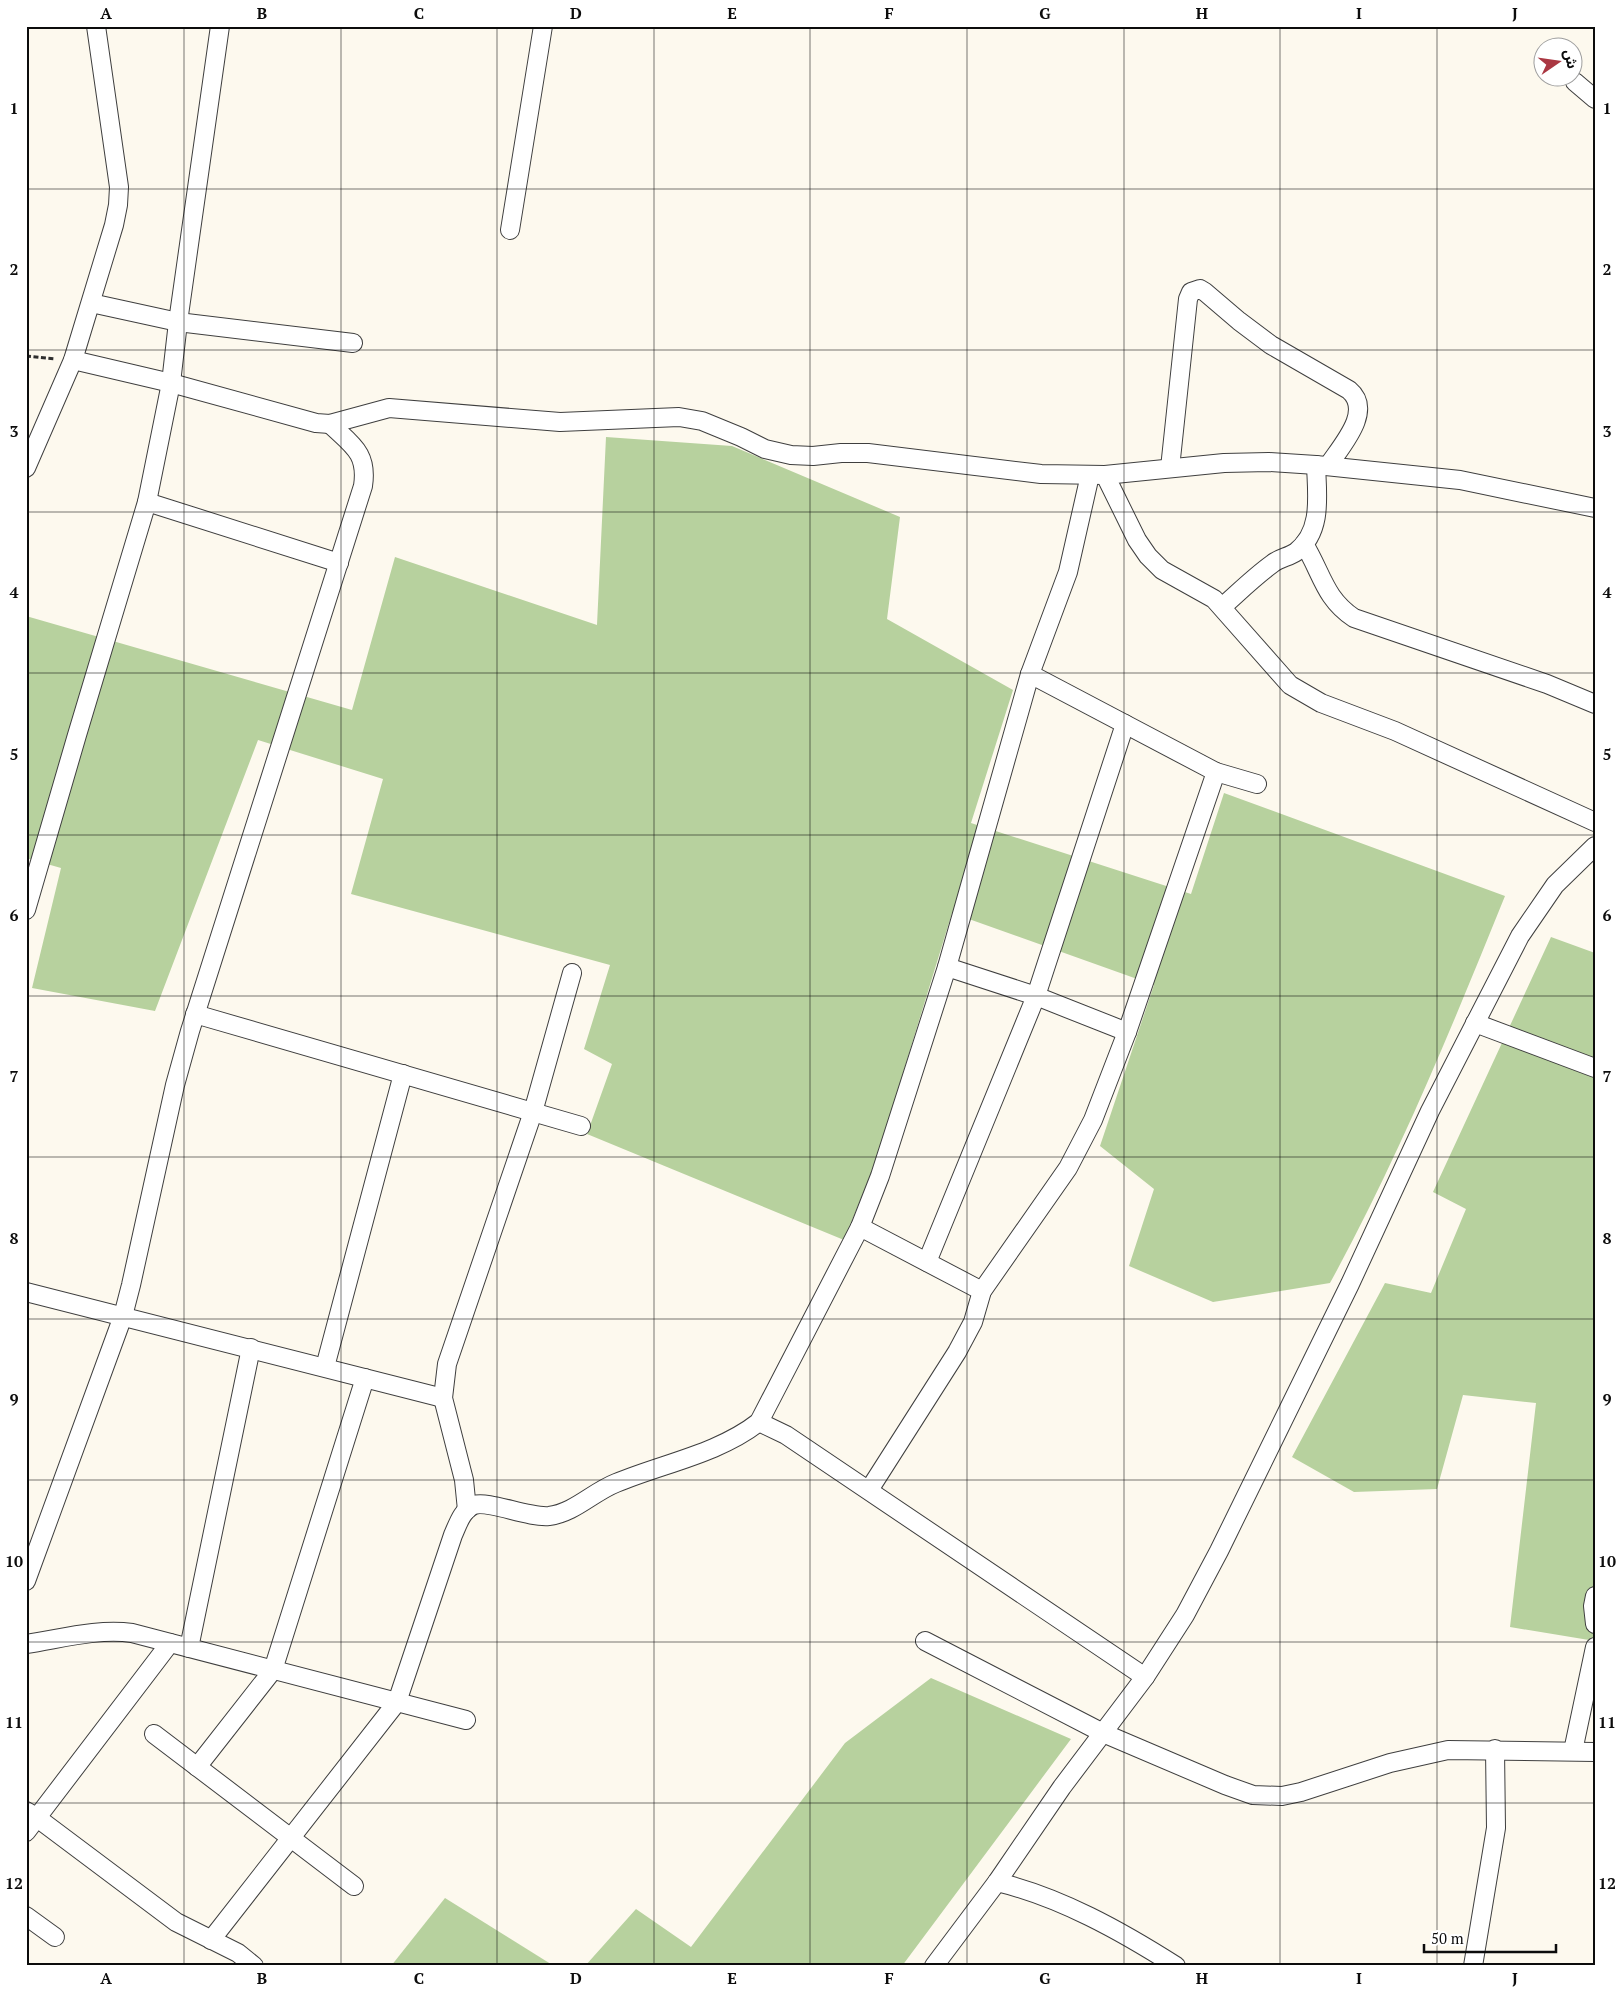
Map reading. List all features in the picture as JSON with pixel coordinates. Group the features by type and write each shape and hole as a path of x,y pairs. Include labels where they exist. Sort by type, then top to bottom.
{"street":[{"path":"26,468 73,360 114,225 118,205 119,188 96,26"},
{"path":"26,910 76,735 147,502 171,383 220,26"},
{"path":"510,230 544,26"},
{"path":"1582,88 1595,99"},
{"path":"1170,468 1188,299 1191,292 1200,289 1205,292 1271,345 1349,390 1356,397 1359,408 1353,428 1322,465 1316,521 1304,544 1294,553 1273,563 1222,607"},
{"path":"91,303 178,322 353,344"},
{"path":"73,360 171,383 316,423 330,424 389,408 560,422 679,417 702,421 765,449 791,455 813,456 868,452 1041,474 1098,475 1224,463 1269,462 1322,465 1460,480 1595,508"},
{"path":"26,1581 123,1316 176,1085 195,1014 359,503 365,471 362,458 356,449 330,424"},
{"path":"1098,475 1148,556 1162,570 1205,593 1222,607 1276,672 1304,695 1394,731 1595,822"},
{"path":"211,1940 397,1702 453,1535 460,1519 467,1510 476,1504 490,1505 528,1514 558,1515 572,1509 588,1497 615,1483 707,1450 742,1435 759,1422 860,1227 880,1176 946,967 1030,674 1068,572 1098,475"},
{"path":"147,502 339,563"},
{"path":"1304,544 1313,558 1329,595 1343,611 1354,618 1547,684 1595,704"},
{"path":"1030,674 1216,772 1257,784"},
{"path":"927,1262 1036,996 1125,724"},
{"path":"869,1490 957,1352 972,1322 982,1291 1068,1168 1093,1120 1127,1032 1216,772"},
{"path":"934,1966 997,1882 1062,1787 1145,1677 1185,1615 1219,1551 1346,1293 1430,1111 1520,936 1555,885 1595,846"},
{"path":"946,967 1036,996 1127,1032"},
{"path":"467,1510 464,1480 444,1398 447,1364 533,1112 572,973"},
{"path":"195,1014 581,1126"},
{"path":"1475,1023 1595,1068"},
{"path":"325,1367 403,1074"},
{"path":"860,1227 982,1291"},
{"path":"26,1292 444,1398"},
{"path":"189,1648 251,1348"},
{"path":"197,1767 273,1670 365,1378"},
{"path":"759,1422 786,1435 1145,1677"},
{"path":"1595,1596 1593,1606 1595,1624"},
{"path":"26,1644 118,1631 466,1720"},
{"path":"925,1641 1103,1734 1224,1785 1253,1795 1282,1796 1423,1754 1448,1750 1495,1749 1595,1752"},
{"path":"26,1832 31,1814 170,1643"},
{"path":"1573,1751 1595,1648"},
{"path":"154,1734 354,1886"},
{"path":"1473,1966 1496,1828 1495,1749"},
{"path":"31,1814 176,1922 238,1953 254,1966"},
{"path":"997,1882 1041,1895 1112,1929 1176,1966"},
{"path":"26,1916 55,1937"}],"path":[{"path":"26,356 73,360"}],"green space":[{"path":"606,437 732,446 900,517 887,619 1013,690 971,823 1191,894 1224,793 1505,896 1401,1141 1379,1189 1330,1283 1213,1302 1129,1266 1154,1189 1100,1146 1154,985 952,913 876,1161 844,1240 587,1134 612,1064 584,1049 610,965 351,894 383,779 258,740 155,1011 32,988 61,868 26,858 26,616 352,710 395,557 597,625"},
{"path":"1551,937 1595,953 1595,1641 1510,1627 1536,1403 1463,1395 1437,1489 1354,1492 1292,1457 1385,1283 1431,1293 1466,1209 1433,1192"},
{"path":"931,1678 1071,1739 902,1966 585,1966 636,1909 691,1947 845,1743"},
{"path":"445,1898 554,1966 391,1966"}]}
